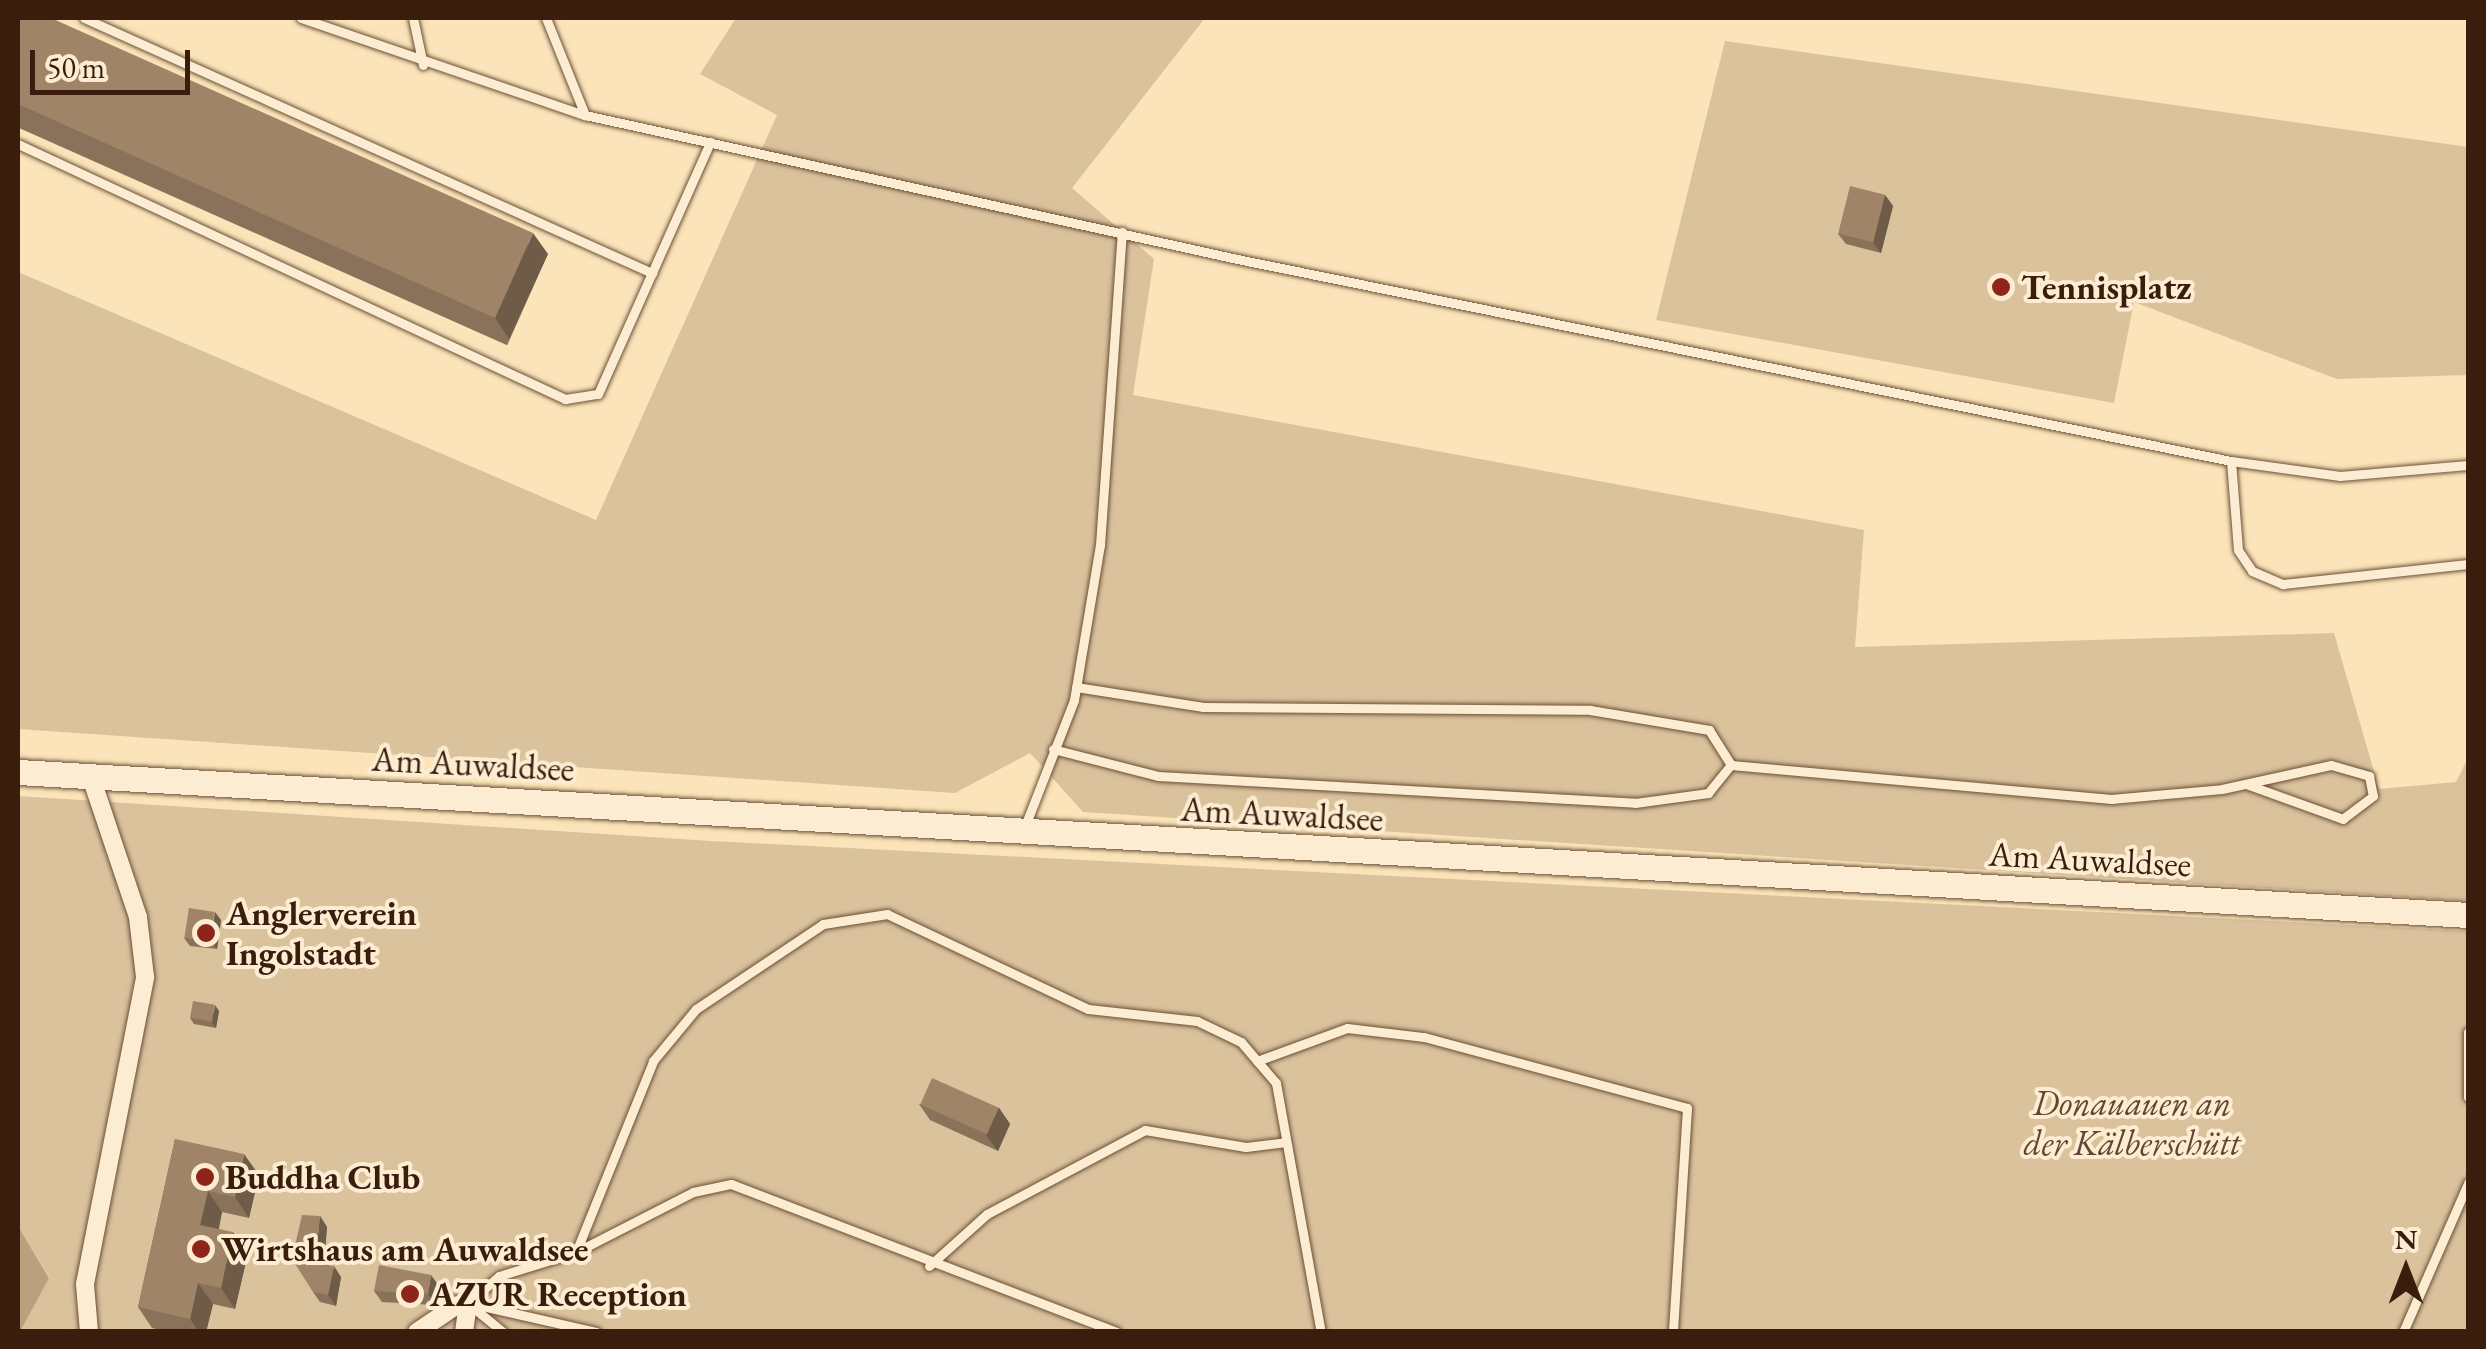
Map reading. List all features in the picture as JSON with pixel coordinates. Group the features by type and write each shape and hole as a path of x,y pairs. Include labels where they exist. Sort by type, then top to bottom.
{"street":[{"name":"Am Auwaldsee","path":"18,772 1022,835 2468,915"},
{"path":"90,1332 84,1284 145,977 138,917 91,777"},
{"path":"417,1332 462,1304 464,1332"}],"lane":[{"path":"84,18 652,273"},
{"path":"301,18 423,65 585,115 1122,232 2230,460 2340,476 2468,465"},
{"path":"414,18 423,65"},
{"path":"546,18 585,115"},
{"path":"18,144 565,398 598,394 710,142"},
{"path":"1022,835 1076,687 1100,545 1122,232"},
{"path":"2230,460 2229,515 2252,570 2283,584 2468,564"},
{"path":"1076,687 1202,707 1590,710 1708,730 1731,765"},
{"path":"1052,749 1158,776 1635,803 1708,794 1731,765"},
{"path":"1731,765 2111,799 2246,784 2331,764 2368,776 2373,796 2343,819 2246,784"},
{"path":"576,1252 653,1061 696,1009 823,924 887,914 1088,1009 1197,1021 1257,1061 1276,1084 1322,1332"},
{"path":"1257,1061 1346,1028 1424,1037 1687,1108 1691,1154 1674,1332"},
{"path":"2468,1032 2468,1098"},
{"path":"929,1266 1000,1206 1145,1130 1246,1147 1284,1142"},
{"path":"2403,1332 2468,1183"},
{"path":"462,1304 499,1276 576,1252 694,1192 731,1184 850,1223 929,1266 1117,1332"},
{"path":"462,1304 503,1332"},
{"path":"462,1304 597,1332"}],"green space":[{"path":"736,18 1205,18 1072,188 1154,259 1133,395 1864,530 1855,647 2334,633 2379,789 2456,782 2468,758 2468,901 1083,812 1030,753 955,793 18,729 18,272 596,520 777,115 700,74"},
{"path":"1725,41 2468,147 2468,375 2337,379 2134,302 2114,403 1656,320"},
{"name":"Donauauen an der Kälberschütt","path":"18,796 711,841 2468,931 2468,1331 20,1332 49,1277 18,1226"}],"shaded area":[{"path":"18,1226 49,1278 20,1332 18,1331"}],"building":[{"path":"18,18 51,18 533,233 495,318 18,104"},
{"path":"1850,186 1885,195 1873,242 1838,234"},
{"path":"189,908 215,912 210,942 184,938"},
{"path":"193,1001 215,1005 212,1022 190,1018"},
{"path":"932,1078 999,1108 987,1134 920,1104"},
{"name":"Wirtshaus am Auwaldsee","path":"175,1139 244,1154 235,1197 208,1191 200,1225 233,1232 221,1288 198,1283 190,1319 138,1307"},
{"path":"302,1215 320,1216 315,1263 334,1266 328,1295 313,1292 292,1259"},
{"path":"379,1265 431,1275 428,1294 374,1291"}],"place":[{"name":"Tennisplatz","path":"2001,287"},
{"name":"Anglerverein Ingolstadt","path":"206,933"},
{"name":"Buddha Club","path":"205,1177"},
{"name":"Wirtshaus am Auwaldsee","path":"201,1249"},
{"name":"AZUR Reception","path":"410,1294"}]}
